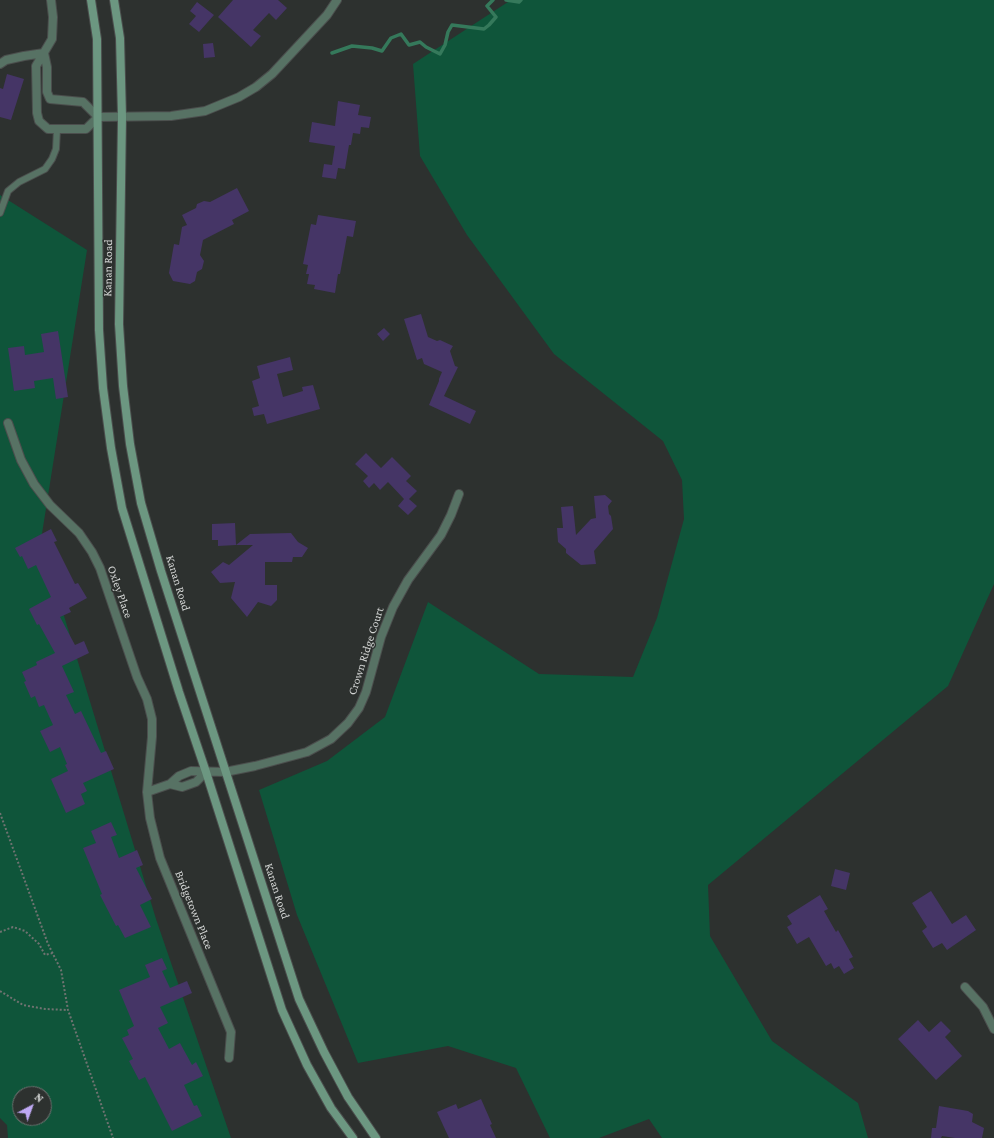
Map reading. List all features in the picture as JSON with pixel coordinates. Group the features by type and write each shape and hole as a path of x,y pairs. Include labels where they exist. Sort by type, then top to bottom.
{"main road":[{"name":"Kanan Road","path":"91,0 97,39 99,330 103,388 111,448 122,508 179,692 282,1010 307,1065 331,1108 352,1138"},
{"name":"Kanan Road","path":"114,0 120,38 122,117 119,324 123,386 130,444 142,503 159,563 225,772 299,999 324,1052 348,1097 376,1138"}],"street":[{"path":"51,0 54,17 52,39 36,66 36,109 39,121 48,129 86,129 98,117"},
{"path":"36,109 50,99 83,102 98,117 178,115 205,111 239,97 256,87 272,74 327,15 337,0"},
{"path":"0,64 6,60 44,53"},
{"path":"44,53 47,67 47,92 50,99"},
{"name":"Oxley Place","path":"8,423 21,460 34,484 50,505 79,533 92,552 100,568 136,677 147,699 152,719 152,737 147,792"},
{"name":"Crown Ridge Court","path":"206,772 225,772 255,766 307,752 331,739 348,723 359,708 366,692 381,637 393,607 408,580 441,535 459,494"},
{"path":"147,792 170,784 179,776 191,771 206,772"},
{"path":"170,784 182,787 196,782 206,772"},
{"name":"Bridgetown Place","path":"147,792 150,818 160,858 231,1032 229,1058"},
{"path":"965,987 983,1007 994,1029"}],"lane":[{"path":"0,213 8,191 19,182 45,169 56,149 57,129"}],"path":[{"path":"0,813 53,953 61,970 68,1010 113,1138"},
{"path":"0,932 13,927 25,931 39,944 45,955 53,953"},
{"path":"0,991 23,1005 45,1010 68,1010"}],"green space":[{"path":"511,0 994,0 994,584 948,686 708,885 710,936 772,1041 858,1103 868,1138 662,1138 649,1119 599,1138 550,1138 516,1068 448,1046 358,1063 297,915 259,790 327,761 385,717 428,602 539,674 633,677 657,618 684,519 682,480 663,441 554,354 467,235 420,156 413,64"},
{"path":"0,195 87,250 41,540 156,919 231,1138 8,1138 7,1125 0,1118"}],"building":[{"path":"233,0 278,0 287,8 276,20 269,13 253,30 261,36 251,47 218,17"},
{"path":"197,2 214,15 199,32 189,24 196,16 190,11"},
{"path":"213,43 215,57 204,58 203,44"},
{"path":"7,74 24,79 11,120 0,117 0,88 3,89"},
{"path":"338,101 360,105 358,115 371,117 369,128 361,127 360,134 353,133 351,145 349,145 345,169 338,168 336,179 322,177 324,164 332,165 335,146 309,142 312,122 335,126"},
{"path":"237,188 249,211 232,220 234,224 203,240 200,255 204,261 202,269 197,272 195,281 190,284 173,281 169,273 174,244 179,245 182,227 187,225 182,215 196,208 197,204 204,201 210,202"},
{"path":"318,215 356,221 353,237 347,236 335,293 314,289 315,285 307,284 309,274 306,274 308,265 303,264 311,224 316,225"},
{"path":"421,314 428,337 437,341 440,340 453,346 450,351 455,366 458,367 444,396 476,411 470,424 429,405 442,372 424,364 422,358 417,360 404,319"},
{"path":"384,328 390,334 383,341 377,334"},
{"path":"58,331 68,397 56,399 53,378 34,381 35,388 14,391 8,348 24,346 25,355 44,352 41,334"},
{"path":"290,357 293,370 277,374 283,397 303,391 302,387 313,385 320,409 267,424 264,414 254,416 252,408 259,406 252,381 260,378 257,366"},
{"path":"366,453 381,468 392,457 411,476 406,481 417,491 409,499 417,506 408,515 398,506 404,499 388,482 380,490 374,483 369,488 363,481 368,476 355,464"},
{"path":"605,495 612,501 608,506 613,529 594,551 596,564 581,565 566,553 566,549 558,542 557,528 563,528 561,507 573,506 576,535 591,519 596,518 594,496"},
{"path":"235,523 236,545 218,546 218,540 212,540 212,524"},
{"path":"51,529 57,541 54,542 75,584 78,583 87,598 69,608 71,612 60,617 75,645 84,641 89,653 62,666 74,692 66,695 75,714 81,711 101,753 106,751 114,769 83,783 87,791 81,794 85,804 66,813 51,779 68,771 65,765 67,764 60,747 50,752 40,731 53,725 44,705 39,707 35,696 31,698 24,682 26,681 22,672 37,665 36,662 55,653 39,624 37,625 29,609 51,597 36,565 28,569 22,556 20,557 15,548"},
{"path":"291,533 298,542 308,548 302,557 293,557 292,562 265,562 265,585 277,585 277,600 271,606 258,602 247,617 231,598 235,582 220,583 211,572 223,562 229,565 253,545 236,545 250,534"},
{"path":"111,822 117,835 111,837 119,858 137,850 143,865 136,868 152,899 140,905 151,927 125,938 118,925 116,926 100,895 102,894 83,848 96,843 91,831"},
{"path":"835,869 850,873 846,890 831,886"},
{"path":"931,891 952,924 966,915 976,930 947,950 942,943 933,948 922,931 927,927 912,903"},
{"path":"820,895 828,909 824,911 836,932 838,930 853,957 849,959 854,968 844,974 839,966 834,969 831,963 826,966 809,937 797,944 787,927 792,924 787,916"},
{"path":"162,958 167,969 162,971 170,988 187,981 192,993 160,1007 168,1023 158,1028 169,1049 180,1043 192,1065 196,1062 203,1076 184,1085 194,1106 197,1105 202,1116 172,1131 145,1077 139,1080 129,1061 133,1059 122,1038 129,1035 127,1030 134,1026 119,990 150,977 145,965"},
{"path":"918,1020 929,1032 941,1021 951,1031 945,1037 962,1056 936,1080 898,1039"},
{"path":"481,1099 492,1124 490,1125 496,1138 449,1138 437,1112 456,1104 458,1109"},
{"path":"939,1106 968,1111 973,1114 972,1122 984,1128 982,1138 955,1138 942,1136 941,1138 931,1138 932,1128 936,1128"}],"waterway":[{"path":"332,53 352,46 372,48 382,51 391,38 401,34 409,45 420,42 426,47 440,54 452,25 484,29 489,25 496,17 487,6 493,0"},
{"path":"506,0 519,2 521,0"}]}
